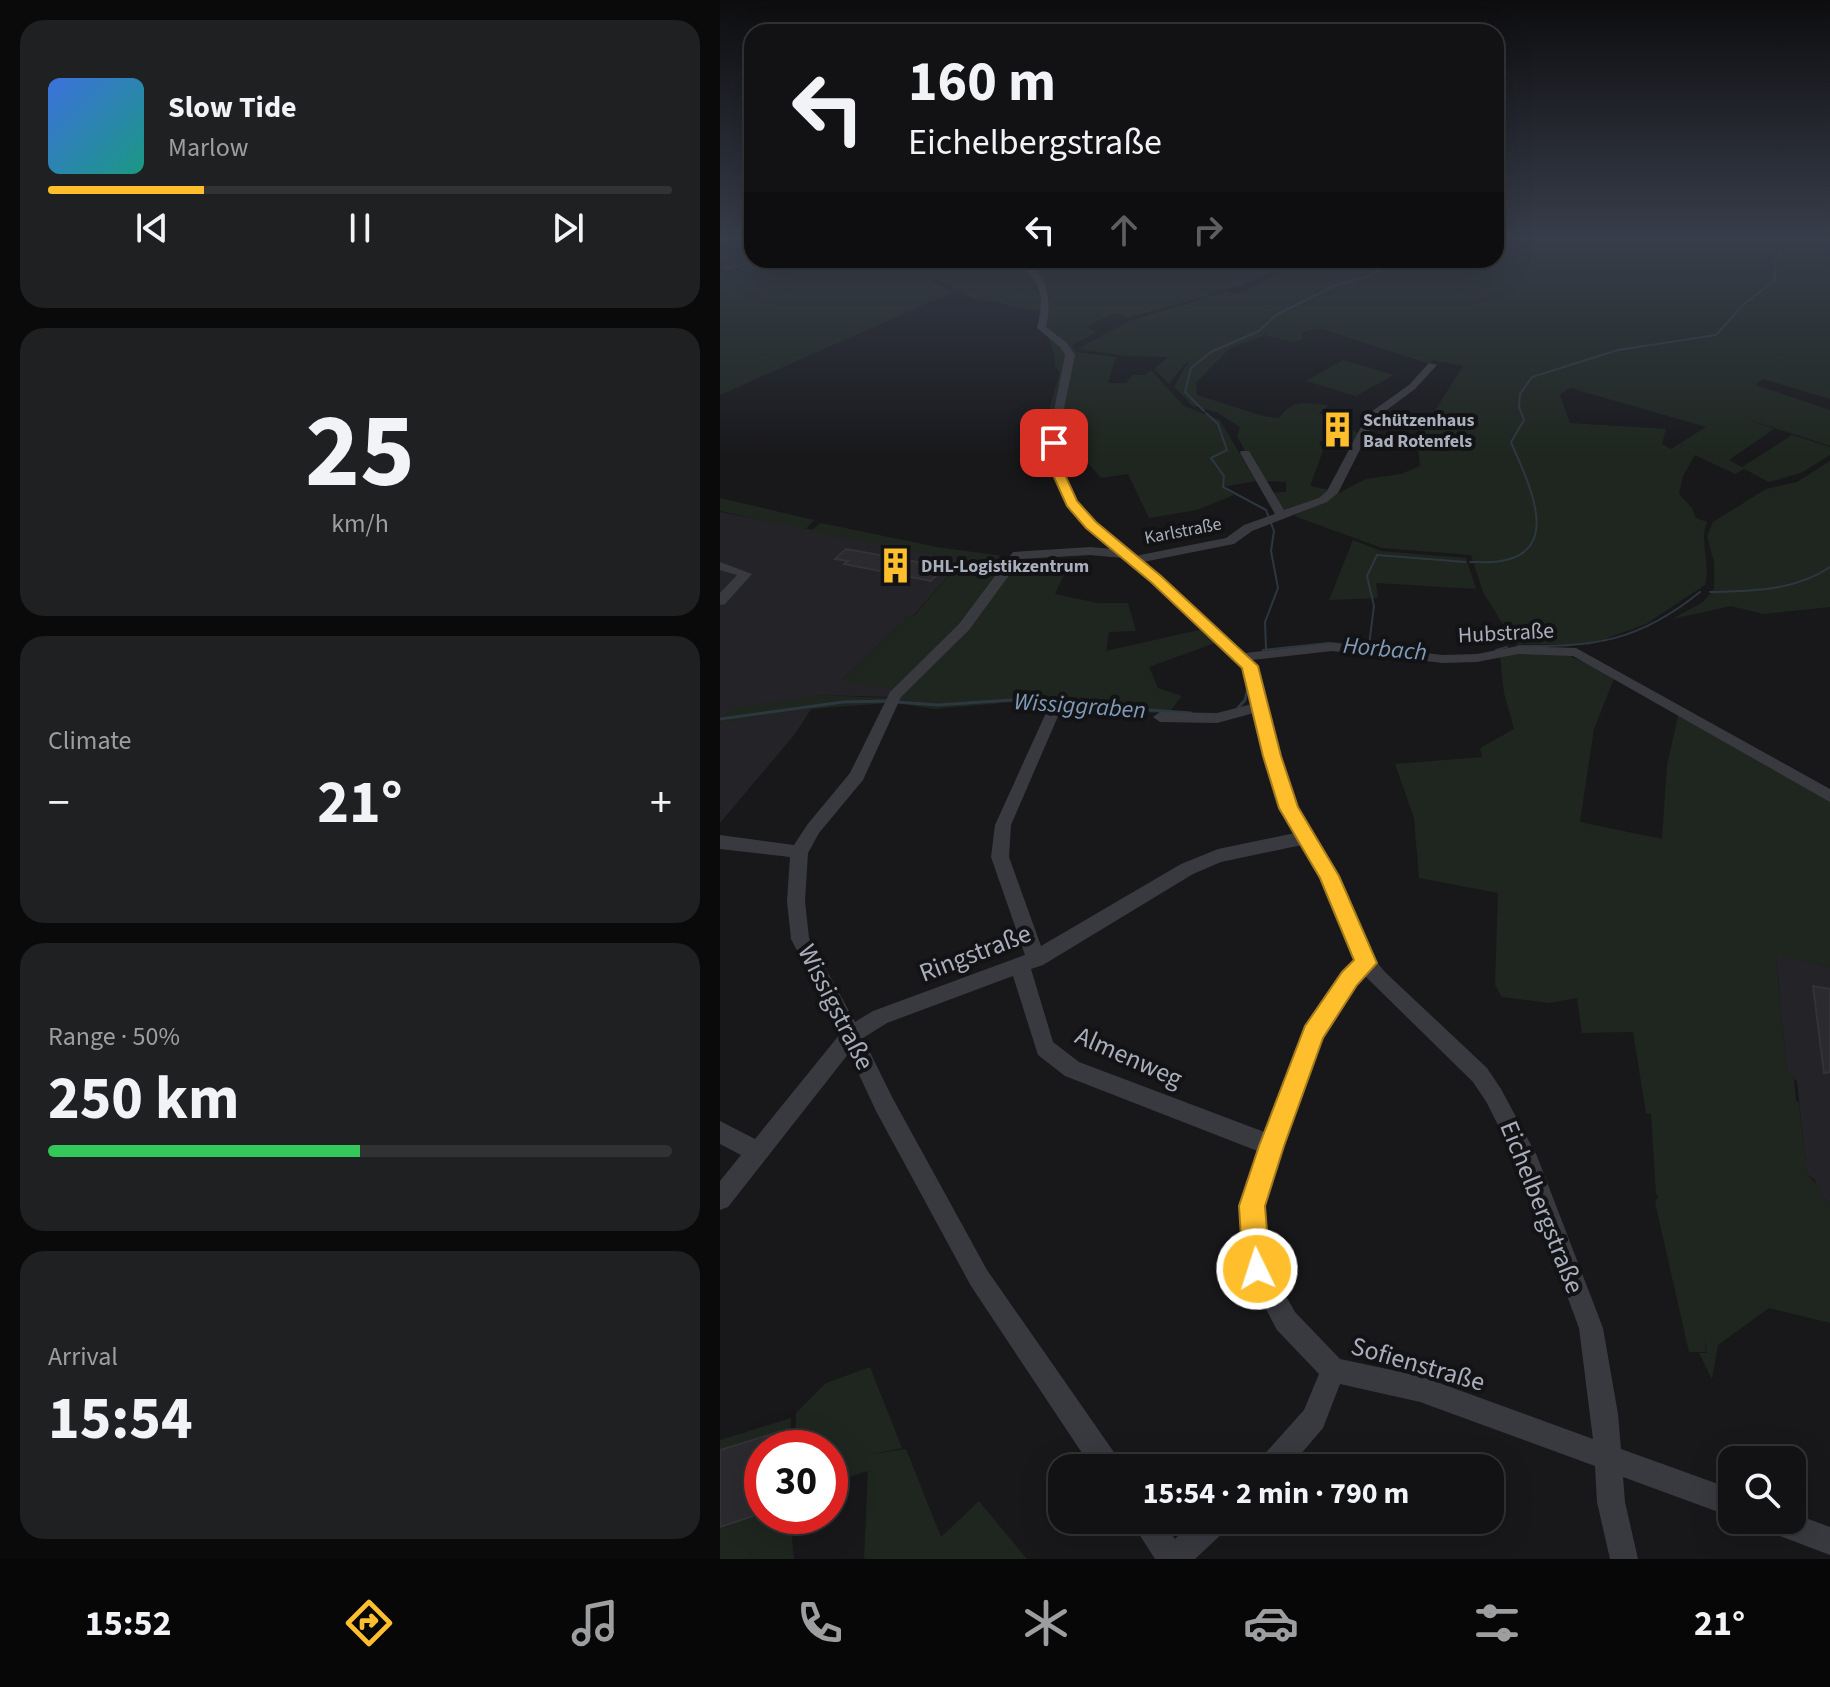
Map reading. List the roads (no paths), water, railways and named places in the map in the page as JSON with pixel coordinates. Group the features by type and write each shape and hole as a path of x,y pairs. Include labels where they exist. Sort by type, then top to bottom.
{"street":[{"name":"Eichelbergstraße","path":"1045,312 1041,328 1069,351 1069,375 1059,407 1054,443 1055,466 1071,503 1244,658 1253,675 1278,779 1289,808 1329,876 1366,963 1480,1075 1529,1164 1591,1328 1605,1414 1611,1502 1624,1559"},
{"name":"Karlstraße","path":"1128,557 1220,545 1332,493 1372,416 1412,387 1432,365"},
{"path":"1245,453 1271,501 1275,519"},
{"path":"720,842 799,852 813,829 857,776 895,695 964,627 1024,554 1090,551 1128,557"},
{"path":"720,566 746,574 720,601"},
{"name":"Hubstraße","path":"1244,658 1275,652 1341,647 1443,659 1477,658 1518,650 1576,652 1830,796"},
{"path":"1160,717 1217,718 1261,706"},
{"name":"Almenweg","path":"1055,707 1003,825 1000,857 1028,963 1045,1048 1072,1069 1272,1146"},
{"name":"Ringstraße","path":"720,1199 851,1035 880,1017 1028,963 1187,869 1218,856 1307,837"},
{"name":"Wissigstraße","path":"799,852 796,901 800,939 884,1104 979,1278 1098,1454"},
{"name":"Sofienstraße","path":"1366,963 1349,979 1313,1033 1252,1206 1257,1269 1286,1321 1333,1370 1420,1389 1718,1498"},
{"path":"720,1132 758,1152"},
{"path":"1283,1454 1314,1419 1333,1370"},
{"path":"1806,1532 1830,1541"},
{"path":"1154,1534 1173,1559 1201,1534"}],"waterway":[{"path":"1204,411 1185,392 1191,368 1211,352 1259,331 1282,312"},
{"path":"1470,562 1501,561 1520,554 1532,543 1536,511 1511,442 1524,420 1519,407 1520,394 1532,377 1618,350 1716,335 1737,312"},
{"path":"1206,413 1218,424 1227,450 1211,458 1224,476 1223,487 1266,510 1274,531 1271,551 1278,588 1265,622 1266,649"},
{"path":"1369,645 1374,606 1367,576 1377,555 1465,562"},
{"name":"Horbach","path":"1710,592 1787,585 1830,567"},
{"name":"Horbach","path":"1518,646 1570,645 1614,638 1656,622 1700,592"},
{"name":"Horbach","path":"1263,650 1329,643 1401,650"},
{"name":"Horbach","path":"1496,650 1507,647"},
{"name":"Wissiggraben","path":"1238,708 1245,700 1249,683"},
{"name":"Wissiggraben","path":"896,702 938,705 1011,700 1191,713"},
{"name":"Wissiggraben","path":"720,719 843,702 888,701"}],"place":[{"name":"Schützenhaus Bad Rotenfels","path":"1337,430"},
{"name":"DHL-Logistikzentrum","path":"895,566"}]}
